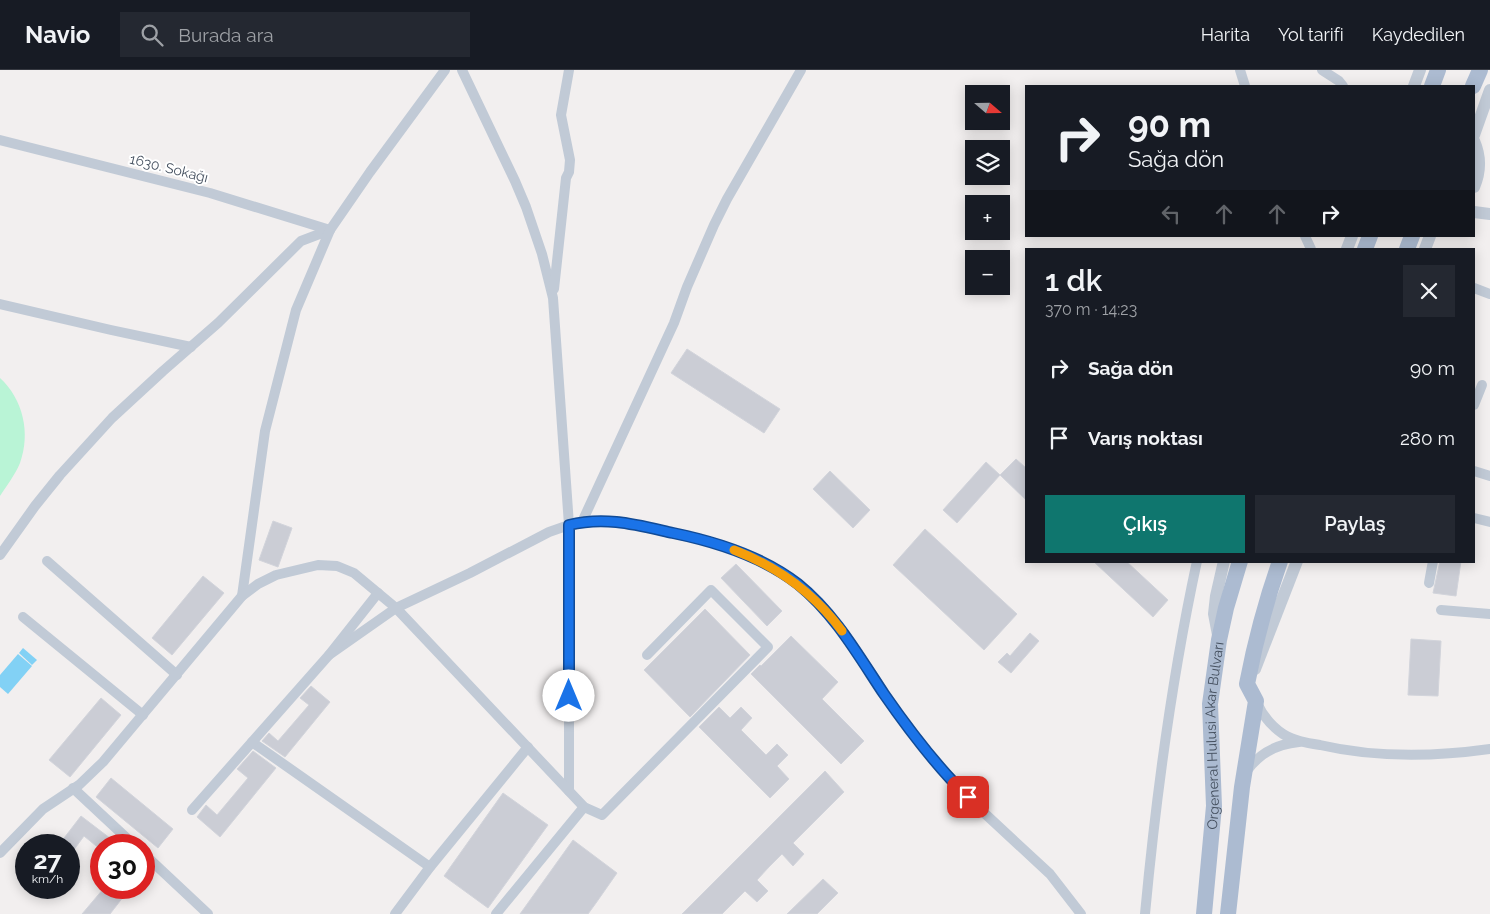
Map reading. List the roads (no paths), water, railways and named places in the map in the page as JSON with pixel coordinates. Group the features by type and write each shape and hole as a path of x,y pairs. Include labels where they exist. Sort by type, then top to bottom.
{"main road":[{"path":"1432,85 1438,70"},
{"path":"1473,85 1480,70"},
{"name":"Orgeneral Hulusi Akar Bulvarı","path":"1204,914 1214,806 1210,704 1219,640 1239,563"},
{"name":"Orgeneral Hulusi Akar Bulvarı","path":"1228,914 1235,844 1256,701 1247,684 1264,609 1279,563"}],"street":[{"path":"242,596 266,431 296,310 330,230 445,70"},
{"path":"462,70 526,207 542,254 553,298 569,525 569,791"},
{"path":"553,298 566,178 570,165 561,115 569,70"},
{"path":"582,522 674,323 687,287 714,225 801,70"},
{"path":"1240,70 1245,85"},
{"path":"1322,70 1343,85"},
{"path":"1414,85 1420,70"},
{"path":"1475,132 1490,90"},
{"name":"1630. Sokağı","path":"0,140 210,193 330,230"},
{"path":"1475,144 1479,157 1478,177 1475,184"},
{"path":"1479,157 1490,166"},
{"path":"1475,212 1490,214"},
{"path":"0,555 35,506 86,446 139,392 248,296 302,241 330,230"},
{"path":"1475,288 1490,294"},
{"path":"0,304 191,347"},
{"path":"1475,402 1482,385"},
{"path":"1475,471 1490,476"},
{"path":"1475,518 1490,522"},
{"path":"329,654 396,608 470,573 549,532 569,525 604,520 618,521 703,540 741,552 781,572 812,596 835,621 898,713 935,761 981,810 1050,874 1081,914"},
{"path":"47,561 177,675"},
{"path":"1145,914 1163,758 1197,563"},
{"path":"1219,640 1214,614 1224,563"},
{"path":"1247,684 1258,664 1296,563"},
{"path":"1430,583 1433,563"},
{"path":"0,853 42,809 92,774 242,596 258,584 276,575 318,564 337,566 354,573 396,608 584,807 602,815 768,647 711,590 647,655"},
{"path":"192,810 329,654 378,593"},
{"path":"1441,610 1490,614"},
{"path":"23,617 143,715"},
{"path":"1256,701 1265,717 1277,730 1302,742 1355,752 1401,755 1490,749"},
{"path":"252,742 430,867"},
{"path":"1244,776 1256,759 1264,752 1279,745 1302,742"},
{"path":"395,914 430,867 528,747"},
{"path":"73,788 122,834"},
{"path":"496,914 584,807"},
{"path":"155,864 208,914"}],"water":[{"path":"23,648 37,660 32,665 19,653"},
{"path":"18,654 32,666 8,694 0,687 0,675"}]}
